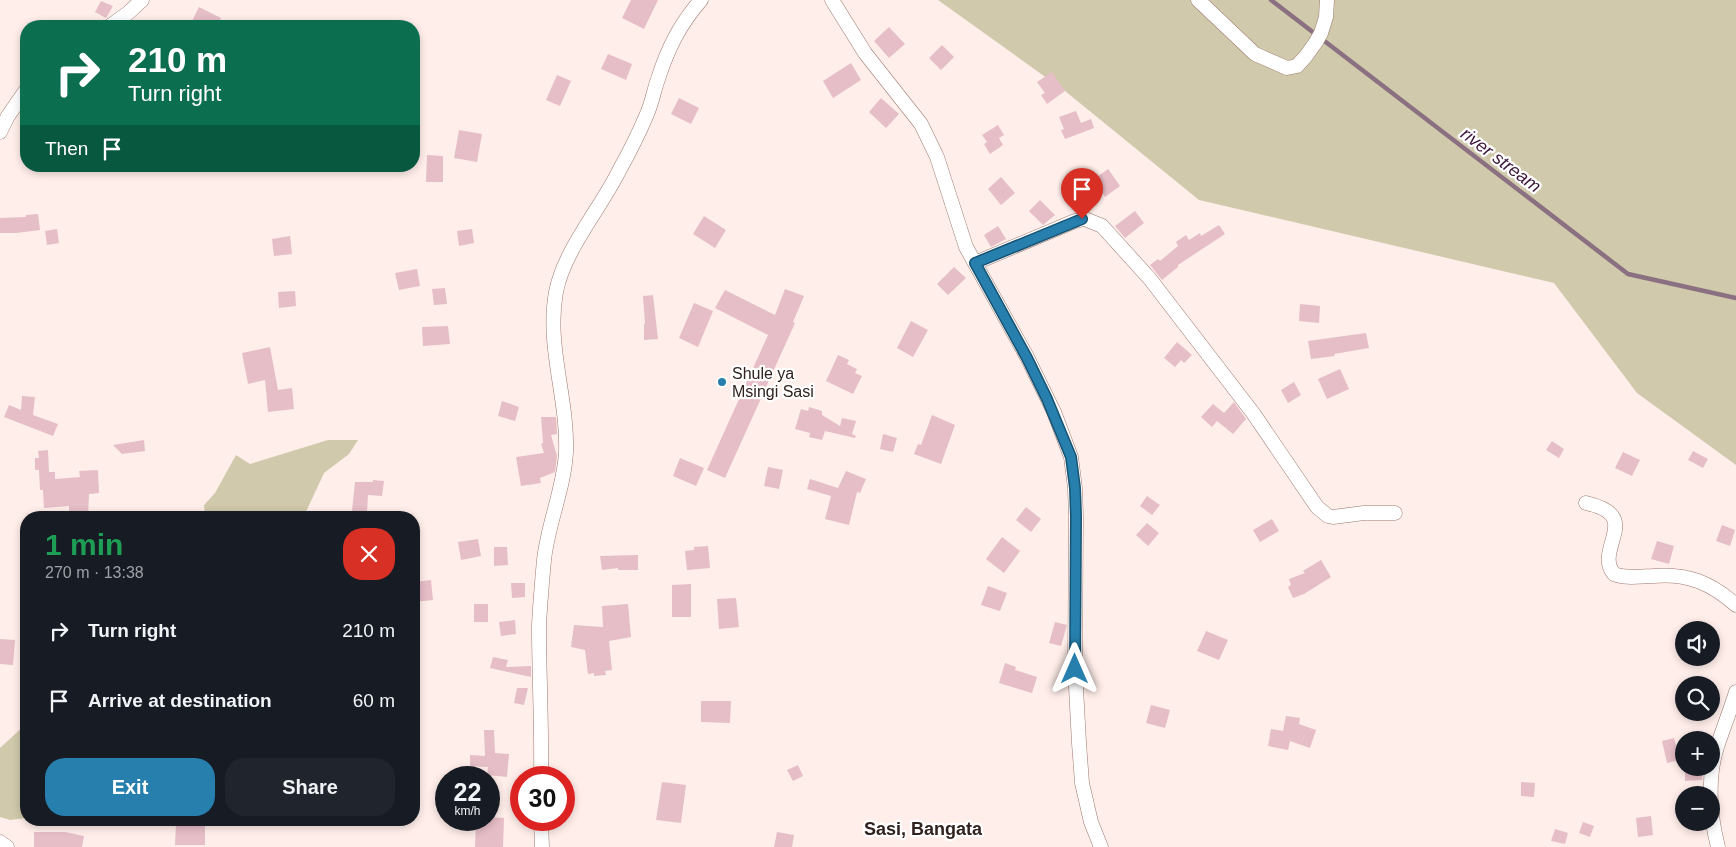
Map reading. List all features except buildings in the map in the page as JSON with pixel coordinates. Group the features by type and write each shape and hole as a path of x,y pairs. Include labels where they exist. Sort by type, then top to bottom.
{"street":[{"path":"118,20 142,0"},
{"path":"541,766 539,624 546,544 563,475 566,450 560,384 552,328 556,292 562,271 581,235 615,179 648,113 663,63 676,32 700,0"},
{"path":"832,0 865,53 921,124 937,157 966,247 1035,373 1054,412 1071,457 1076,516 1075,669 1082,783 1091,822 1101,847"},
{"path":"1198,0 1255,54 1287,68 1297,66 1319,37 1326,17 1327,0"},
{"path":"0,132 20,99"},
{"path":"975,263 1075,221 1086,220 1102,226 1150,279 1228,379 1253,412 1317,507 1333,517 1364,513 1395,513"},
{"path":"1586,503 1605,509 1615,521 1616,527 1609,557 1609,564 1614,574 1621,576 1662,575 1686,578 1705,583 1721,592 1736,605"},
{"path":"1718,847 1713,823 1711,792 1713,767 1717,748 1736,692"},
{"path":"541,831 542,847"},
{"path":"0,842 8,847"}],"shaded area":[{"path":"938,0 1736,0 1736,465 1637,393 1554,283 1199,200 1065,91"},
{"path":"328,440 358,440 349,454 324,473 306,511 204,511 204,505 215,493 236,455 250,464"},
{"path":"20,730 20,819 10,820 0,817 0,748"}],"waterway":[{"name":"river stream","path":"1271,0 1628,274 1736,298"}],"place":[{"name":"Shule ya Msingi Sasi","path":"722,382"}],"district":[{"name":"Sasi, Bangata","path":"923,829"}],"route":[{"path":"1075,669 1076,516 1071,457 1054,412 975,263 1022,242 1082,219"}]}
